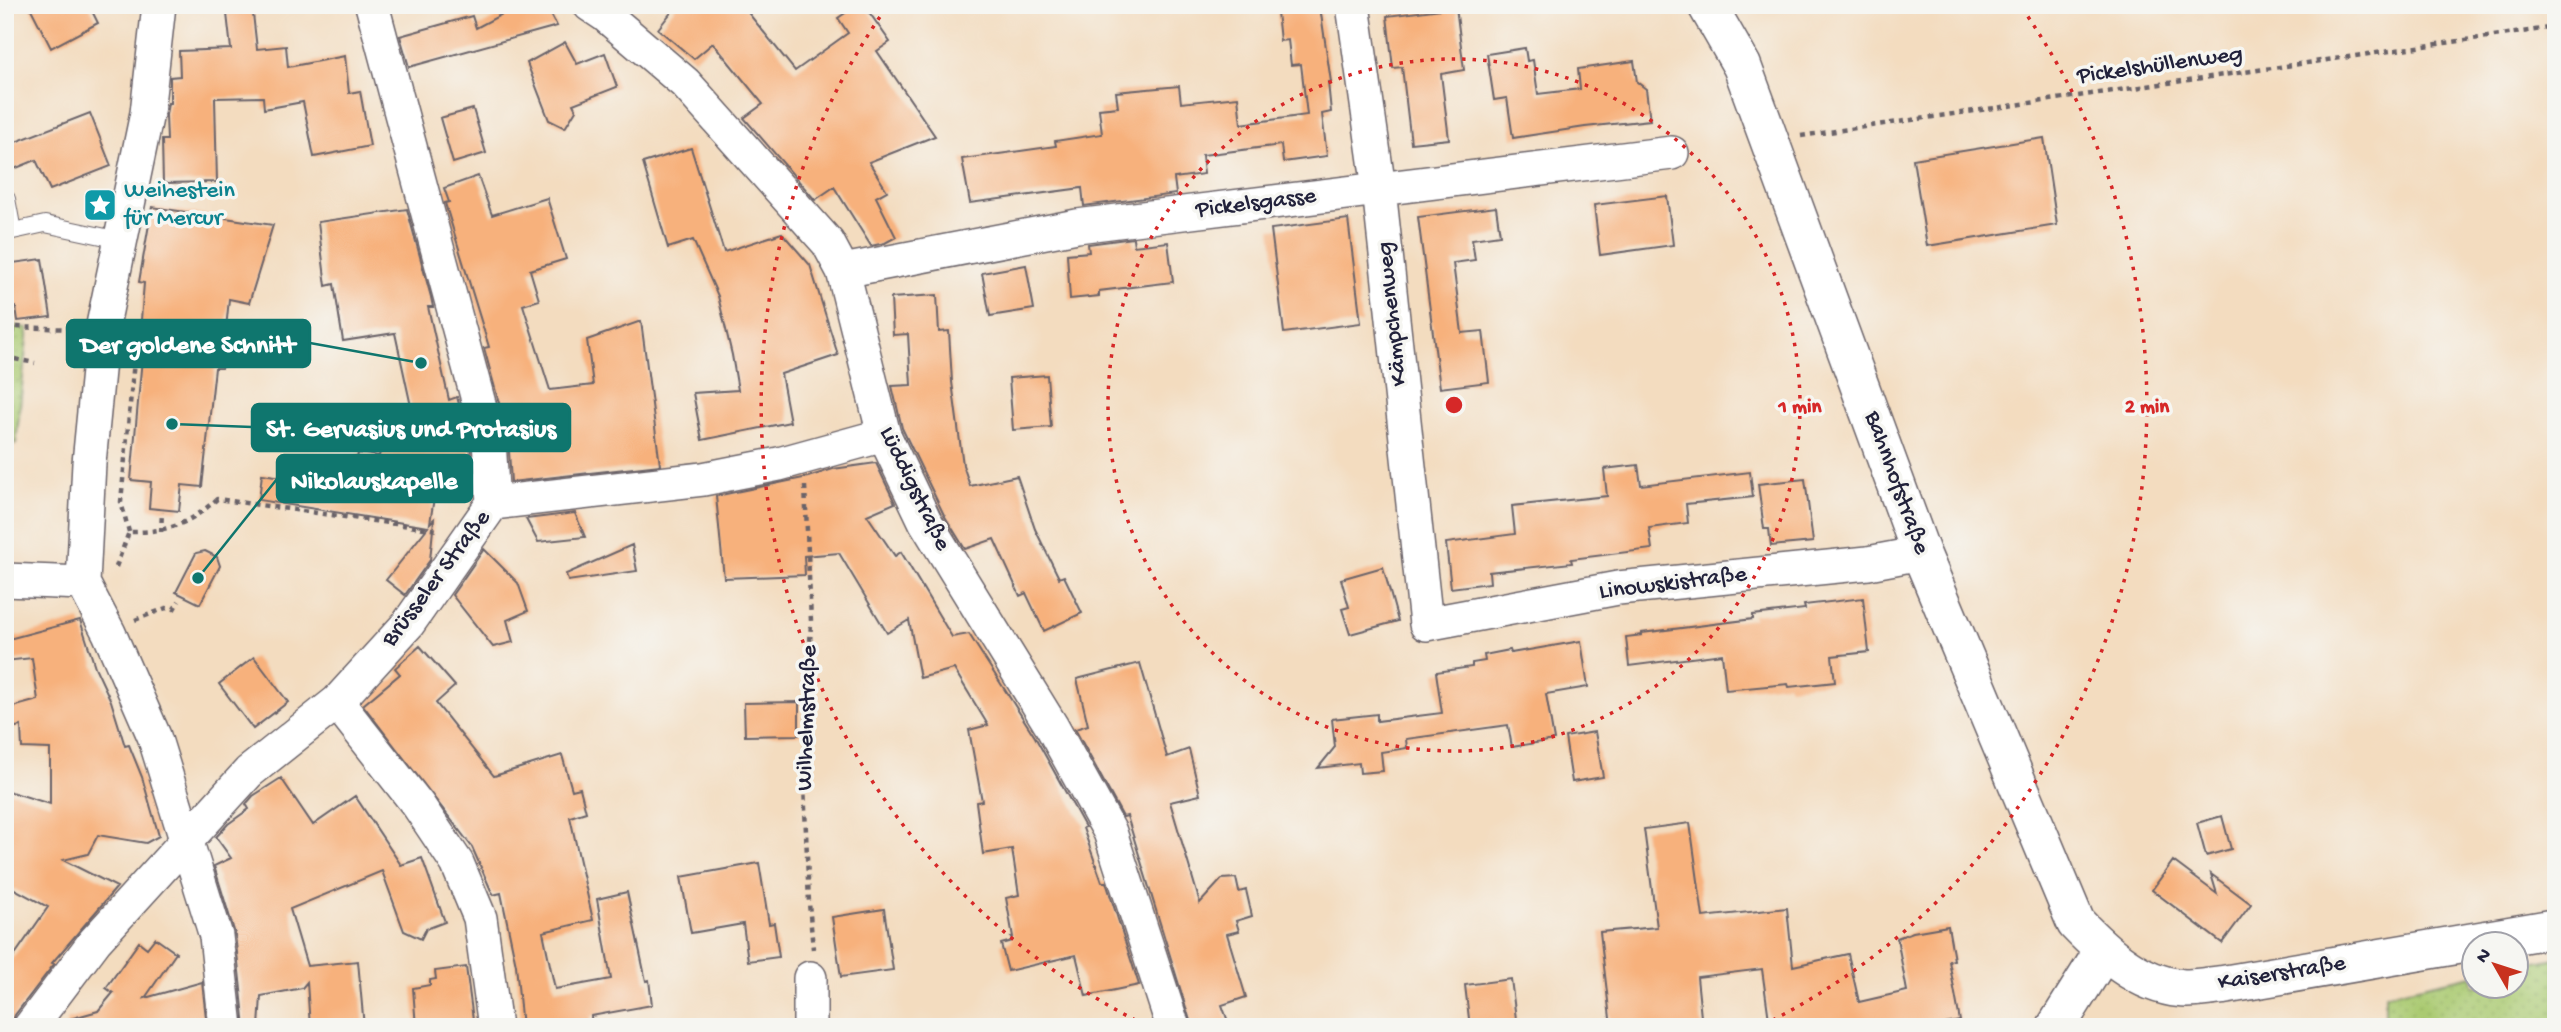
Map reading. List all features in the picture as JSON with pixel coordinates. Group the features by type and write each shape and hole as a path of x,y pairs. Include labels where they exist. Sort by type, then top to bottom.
{"main road":[{"name":"Bahnhofstraße","path":"1707,5 1742,66 1921,553 2076,923 2103,952"},
{"name":"Kaiserstraße","path":"2103,952 2146,979 2180,988 2223,985 2556,928"},
{"path":"2056,1027 2103,952"}],"street":[{"path":"159,5 147,113 102,330 89,463 83,583 109,633 154,737 216,936 226,1027"},
{"name":"Brüsseler Straße","path":"30,1027 95,941 186,839 249,772 337,702 408,624 493,503 489,441 372,5"},
{"name":"Lüddigstraße","path":"590,5 685,83 828,243 843,271 884,435 925,521 1052,727 1110,832 1173,1027"},
{"name":"Kämpchenweg","path":"1353,5 1379,190 1426,624"},
{"name":"Pickelsgasse","path":"843,271 1077,226 1672,153"},
{"path":"493,503 702,478 804,458 884,435"},
{"name":"Linowskistraße","path":"1426,624 1618,588 1868,563 1921,553"},
{"path":"5,580 83,583"},
{"path":"337,702 418,805 457,863 480,918 495,1027"},
{"path":"810,978 810,1027"}],"lane":[{"path":"7,199 13,231 46,224 120,240"}],"path":[{"name":"Pickelshüllenweg","path":"1769,141 2556,27"},
{"path":"5,403 13,327 102,330"},
{"path":"8,357 35,363"},
{"name":"Wilhelmstraße","path":"804,458 811,621 804,785 814,953 810,978"},
{"path":"83,583 115,572 128,532 161,532 199,515 218,499 473,534"},
{"path":"161,532 162,512"},
{"path":"136,619 166,608 174,609 179,601"}],"green space":[{"path":"5,324 28,328 16,444 5,443"},
{"path":"2556,958 2556,1027 2385,1027 2385,994 2460,978 2460,1000 2530,1000 2530,963"}],"building":[{"path":"29,5 89,5 98,23 51,48"},
{"path":"226,5 252,5 257,49 286,46 288,67 345,56 349,93 360,91 370,146 314,157 303,102 264,109 263,97 215,98 217,182 163,183 162,140 167,140 166,115 170,103 170,77 180,76 179,51 231,49"},
{"path":"519,5 546,5 557,26 409,67 400,36 472,16 476,28"},
{"path":"677,5 742,5 795,71 848,33 838,18 857,5 864,5 890,42 877,51 935,136 869,162 887,191 876,197 896,237 871,246 834,187 815,200 744,118 763,104 713,43 694,59 658,29"},
{"path":"1320,7 1331,82 1328,82 1331,112 1322,114 1327,156 1283,162 1281,145 1202,155 1204,174 1174,178 1176,194 1084,206 1082,188 970,203 962,159 1056,146 1055,141 1102,134 1099,109 1118,107 1116,92 1179,86 1181,103 1238,97 1241,124 1307,115 1301,64 1291,65 1288,40 1280,41 1277,12"},
{"path":"1456,7 1464,70 1441,74 1449,139 1411,143 1402,67 1393,68 1387,16"},
{"path":"565,42 577,64 605,53 617,87 573,104 576,110 565,128 549,120 527,63"},
{"path":"1525,48 1527,61 1533,60 1538,94 1580,89 1578,69 1634,61 1637,82 1646,89 1650,120 1513,138 1507,98 1494,100 1487,54"},
{"path":"473,109 486,153 453,163 440,118"},
{"path":"90,113 111,166 50,190 36,160 14,169 5,146"},
{"path":"2044,138 2057,225 1927,246 1913,159"},
{"path":"691,148 724,252 782,233 810,265 838,355 781,374 790,422 702,440 693,393 738,390 732,355 718,296 693,240 668,248 643,163"},
{"path":"478,176 492,215 547,198 566,259 530,270 539,300 523,305 550,390 593,385 587,340 641,321 660,465 511,482 508,436 484,348 489,347 445,203 449,202 444,188"},
{"path":"1667,196 1673,245 1600,255 1594,205"},
{"path":"152,207 273,225 249,303 229,299 222,368 215,368 202,487 182,485 179,511 149,508 151,482 131,480 142,358 138,357 144,283 139,282"},
{"path":"1496,207 1500,235 1472,239 1475,260 1453,263 1462,333 1483,331 1489,382 1440,388 1418,217"},
{"path":"407,209 431,297 433,307 428,307 449,400 457,397 471,457 440,460 430,523 434,519 430,560 405,595 386,580 428,527 259,500 262,474 346,487 347,482 353,483 358,453 379,456 386,431 410,438 408,420 414,420 395,333 343,341 334,284 326,286 318,222"},
{"path":"1348,219 1361,323 1284,333 1271,229"},
{"path":"1133,238 1134,246 1168,242 1173,282 1099,291 1099,296 1070,299 1067,254 1089,252 1088,244"},
{"path":"42,259 51,317 18,321 16,307 5,308 5,264"},
{"path":"1026,265 1034,309 990,316 982,273"},
{"path":"937,295 939,332 949,331 952,382 963,465 970,486 1017,476 1035,529 1059,578 1064,576 1082,613 1044,631 1026,593 1020,596 994,539 965,549 944,515 902,428 892,386 911,385 908,334 893,335 891,298"},
{"path":"1047,375 1051,427 1013,430 1009,378"},
{"path":"876,463 895,503 867,515 895,556 901,552 952,637 969,634 1035,737 1085,827 1083,828 1102,882 1106,882 1139,985 1086,996 1076,955 1008,971 1001,944 1012,941 1013,937 1006,898 1019,895 1012,849 983,854 976,802 982,801 969,730 988,725 954,669 920,678 909,620 887,633 839,553 804,556 805,575 724,578 716,496 808,477 833,469"},
{"path":"1638,465 1641,485 1750,472 1753,497 1686,504 1688,523 1649,528 1652,549 1571,559 1572,563 1489,572 1490,583 1451,588 1446,543 1515,534 1512,506 1607,496 1604,469"},
{"path":"1805,479 1813,542 1771,546 1769,529 1764,529 1758,484"},
{"path":"575,513 585,537 538,542 526,519"},
{"path":"632,545 637,571 568,581 566,574"},
{"path":"484,549 518,583 528,611 507,620 513,642 493,647 452,595"},
{"path":"205,551 217,557 220,566 200,604 176,592 196,553"},
{"path":"1383,567 1398,621 1350,634 1342,609 1349,607 1341,579"},
{"path":"1863,598 1869,652 1832,656 1835,682 1726,690 1722,654 1629,666 1626,637 1753,619 1753,615 1805,609 1804,605"},
{"path":"80,620 125,746 129,745 142,777 159,836 146,843 98,835 88,854 63,860 117,887 52,963 54,964 15,1015 11,1027 5,1027 5,969 48,907 5,884 5,790 50,804 50,749 22,748 21,726 5,729 5,709 38,700 32,658 5,661 5,640"},
{"path":"1581,641 1588,687 1546,694 1554,740 1512,747 1508,725 1406,739 1407,748 1381,752 1383,771 1360,773 1359,763 1318,768 1335,747 1332,719 1377,714 1377,721 1442,713 1436,672 1472,667 1472,663 1485,661 1484,655"},
{"path":"420,646 455,686 436,703 494,776 562,755 572,790 580,788 586,812 570,817 593,920 543,932 555,989 611,979 597,899 627,892 646,981 649,980 652,1005 591,1016 592,1027 522,1027 516,965 501,893 493,895 472,847 363,705 400,674 395,668"},
{"path":"254,657 288,702 253,729 219,684"},
{"path":"1140,663 1167,757 1189,749 1200,795 1170,802 1200,903 1222,879 1236,878 1239,892 1246,890 1252,916 1236,921 1239,931 1227,934 1246,997 1222,1005 1230,1027 1192,1027 1127,816 1123,817 1075,729 1088,725 1077,679"},
{"path":"799,702 799,735 745,736 744,703"},
{"path":"1595,732 1603,777 1572,782 1565,737"},
{"path":"281,778 313,825 355,796 401,865 422,858 445,922 426,929 421,939 404,931 382,871 290,909 307,966 358,961 364,1027 310,1027 307,982 302,988 261,996 259,1027 245,1027 235,934 214,866 231,858 216,837 228,824 249,809 246,804 253,796"},
{"path":"2222,816 2231,849 2206,856 2197,823"},
{"path":"1690,823 1703,917 1787,908 1793,966 1848,954 1859,1002 1907,991 1897,938 1913,932 1948,926 1954,960 1949,961 1960,1021 1930,1027 1770,1027 1762,969 1697,977 1702,1027 1611,1027 1600,932 1657,927 1644,829"},
{"path":"2173,861 2217,894 2211,874 2251,904 2222,943 2152,890"},
{"path":"759,863 769,924 774,923 779,957 748,961 743,924 691,933 681,877"},
{"path":"884,909 893,970 841,977 832,917"},
{"path":"155,938 176,953 145,998 202,982 207,1027 67,1027 66,1020 98,1011 113,993 106,988 139,942 147,948"},
{"path":"466,967 474,1027 416,1027 413,988 430,985 430,980 436,979 435,971"},
{"path":"1511,979 1517,1027 1470,1027 1465,985"}],"place":[{"name":"Weihestein für Mercur","path":"100,205"},
{"name":"Der goldene Schnitt","path":"421,363"},
{"name":"St. Gervasius und Protasius","path":"172,424"},
{"name":"Nikolauskapelle","path":"198,578"}]}
